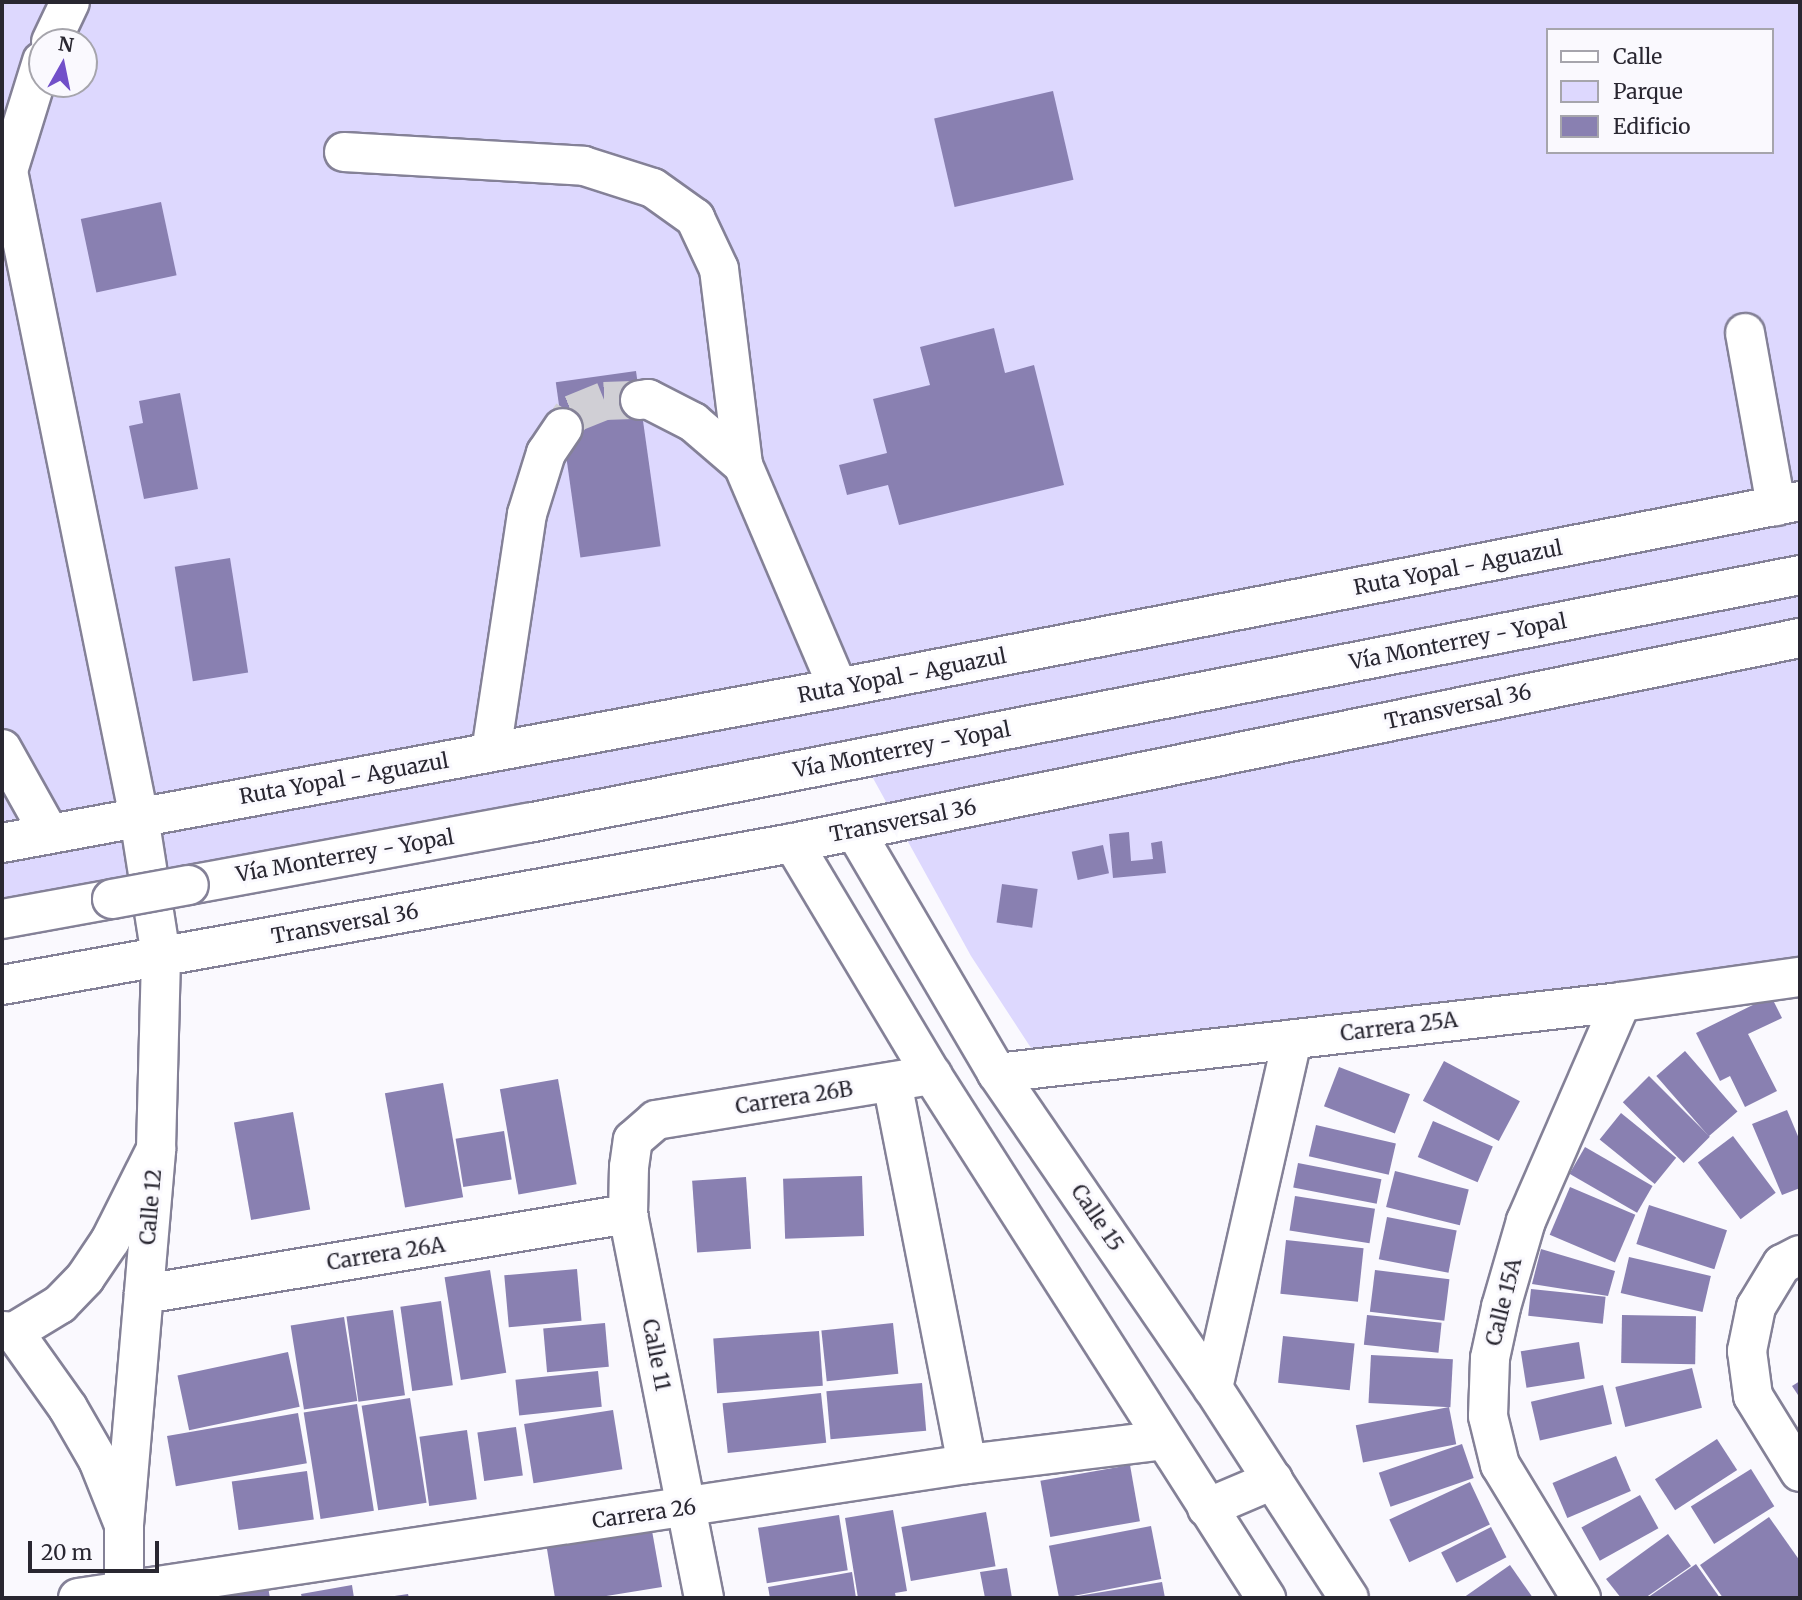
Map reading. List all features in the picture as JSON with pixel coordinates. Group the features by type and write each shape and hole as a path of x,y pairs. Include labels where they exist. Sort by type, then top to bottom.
{"main road":[{"path":"58,28 70,2"},
{"name":"Calle 12","path":"31,98 8,171 139,817 161,956 156,1149 124,1525 124,1594"},
{"path":"344,152 584,166 653,187 695,218 719,269 743,465 838,688"},
{"path":"1745,333 1788,503"},
{"path":"640,400 648,399 693,422 743,465"},
{"path":"491,752 527,514 546,453 563,428"},
{"name":"Ruta Yopal - Aguazul","path":"2,842 838,688 1788,503"},
{"name":"Vía Monterrey - Yopal","path":"2,919 514,825 1800,575"},
{"name":"Transversal 36","path":"2,985 793,843 1800,638"},
{"path":"2,749 49,833"},
{"path":"2,842 139,817"},
{"name":"Calle 15","path":"855,831 997,1073 1213,1388 1349,1598"},
{"path":"793,843 932,1075 1266,1598"},
{"name":"Carrera 25A","path":"997,1073 1621,1002 1800,977"},
{"name":"Calle 15A","path":"1581,1598 1500,1465 1488,1416 1490,1358 1501,1307 1526,1221 1621,1002"},
{"path":"1213,1388 1292,1040"},
{"name":"Carrera 26B","path":"656,1120 932,1075"},
{"path":"892,1082 967,1464"},
{"name":"Calle 11","path":"656,1120 633,1140 629,1167 628,1214 705,1598"},
{"path":"124,1525 98,1460 80,1429 8,1331 60,1304 85,1278 110,1241 156,1149"},
{"name":"Carrera 26A","path":"144,1294 628,1214"},
{"path":"1800,1255 1782,1264 1756,1307 1747,1351 1754,1396 1800,1472"},
{"name":"Carrera 26","path":"78,1598 124,1594 967,1464 1164,1440"},
{"path":"1207,1508 1273,1480"}],"green space":[{"path":"2,2 1800,2 1800,958 1295,1024 1033,1051 971,956 863,760 2,921"}],"building":[{"path":"1053,91 1073,180 955,207 934,118"},
{"path":"161,202 177,275 96,292 81,219"},
{"path":"994,328 1005,373 1034,365 1064,485 899,525 888,485 847,495 839,465 887,453 873,399 930,385 920,347"},
{"path":"636,371 661,546 580,558 556,382"},
{"path":"180,393 198,489 144,499 129,426 143,423 139,401"},
{"path":"230,558 248,673 193,681 175,567"},
{"path":"1129,832 1131,861 1153,859 1151,843 1162,841 1166,873 1113,878 1109,834"},
{"path":"1103,845 1109,873 1078,880 1072,852"},
{"path":"1002,884 1038,889 1032,928 997,923"},
{"path":"1771,996 1782,1018 1748,1034 1777,1091 1745,1107 1730,1076 1720,1081 1696,1033"},
{"path":"1685,1051 1737,1111 1709,1136 1656,1076"},
{"path":"1444,1061 1520,1101 1499,1141 1423,1101"},
{"path":"1339,1067 1410,1094 1395,1133 1324,1106"},
{"path":"1649,1076 1710,1137 1684,1163 1623,1102"},
{"path":"558,1079 577,1184 518,1195 500,1089"},
{"path":"443,1083 463,1197 405,1207 385,1093"},
{"path":"1787,1110 1800,1141 1800,1188 1782,1195 1752,1124"},
{"path":"293,1112 310,1209 251,1220 234,1122"},
{"path":"1621,1113 1676,1158 1655,1184 1600,1139"},
{"path":"1433,1121 1493,1146 1478,1182 1418,1157"},
{"path":"1316,1125 1396,1143 1389,1175 1309,1156"},
{"path":"504,1131 512,1179 463,1187 456,1139"},
{"path":"1733,1136 1776,1193 1741,1219 1698,1162"},
{"path":"1585,1147 1653,1186 1637,1213 1570,1174"},
{"path":"1298,1163 1381,1179 1377,1204 1293,1188"},
{"path":"1395,1171 1469,1189 1460,1225 1386,1207"},
{"path":"862,1176 864,1236 785,1239 783,1179"},
{"path":"746,1177 751,1249 697,1253 692,1181"},
{"path":"1570,1187 1635,1215 1615,1263 1550,1235"},
{"path":"1295,1196 1375,1209 1370,1243 1290,1231"},
{"path":"1649,1205 1727,1230 1714,1269 1636,1244"},
{"path":"1387,1217 1457,1231 1448,1273 1379,1259"},
{"path":"1286,1240 1364,1248 1358,1302 1280,1294"},
{"path":"1541,1249 1615,1271 1608,1296 1532,1284"},
{"path":"1629,1257 1711,1276 1703,1312 1621,1293"},
{"path":"577,1269 582,1321 509,1327 504,1275"},
{"path":"490,1270 506,1373 461,1380 445,1277"},
{"path":"1375,1270 1449,1279 1444,1321 1370,1312"},
{"path":"1531,1289 1606,1297 1603,1324 1528,1316"},
{"path":"441,1301 453,1385 412,1391 400,1307"},
{"path":"393,1310 405,1395 358,1402 346,1317"},
{"path":"1367,1315 1442,1323 1438,1353 1364,1345"},
{"path":"1622,1315 1696,1316 1695,1364 1621,1363"},
{"path":"344,1317 357,1401 304,1409 291,1325"},
{"path":"605,1323 609,1367 547,1372 543,1328"},
{"path":"893,1323 898,1374 827,1381 821,1331"},
{"path":"819,1331 823,1386 717,1393 713,1338"},
{"path":"1283,1336 1355,1344 1350,1390 1278,1383"},
{"path":"1579,1342 1585,1379 1527,1388 1521,1351"},
{"path":"288,1352 300,1407 189,1430 177,1375"},
{"path":"1371,1355 1453,1359 1450,1407 1368,1403"},
{"path":"1692,1368 1702,1408 1625,1427 1615,1387"},
{"path":"598,1371 602,1407 519,1415 515,1380"},
{"path":"1800,1381 1800,1398 1792,1386"},
{"path":"922,1383 926,1431 831,1439 826,1391"},
{"path":"1603,1385 1612,1424 1540,1441 1531,1402"},
{"path":"821,1393 826,1443 728,1453 723,1403"},
{"path":"410,1398 427,1503 378,1510 362,1406"},
{"path":"357,1404 374,1511 321,1519 304,1412"},
{"path":"1449,1407 1456,1444 1363,1462 1356,1425"},
{"path":"613,1410 622,1469 533,1483 524,1424"},
{"path":"298,1413 307,1463 176,1486 167,1436"},
{"path":"516,1427 523,1476 484,1481 477,1432"},
{"path":"467,1430 477,1499 429,1506 419,1437"},
{"path":"1717,1439 1737,1470 1675,1510 1655,1479"},
{"path":"1462,1444 1474,1478 1391,1507 1379,1473"},
{"path":"1616,1456 1631,1491 1567,1518 1552,1483"},
{"path":"1130,1465 1140,1521 1050,1537 1040,1481"},
{"path":"1751,1469 1774,1506 1714,1544 1691,1507"},
{"path":"307,1471 314,1520 239,1530 232,1482"},
{"path":"1470,1482 1490,1525 1409,1562 1389,1520"},
{"path":"1640,1495 1658,1528 1600,1561 1581,1527"},
{"path":"893,1510 907,1591 895,1593 896,1598 858,1598 845,1518"},
{"path":"986,1512 996,1566 911,1581 901,1527"},
{"path":"839,1515 848,1570 767,1583 758,1528"},
{"path":"1769,1517 1800,1561 1800,1598 1723,1598 1700,1565"},
{"path":"651,1525 662,1587 594,1598 555,1598 546,1543"},
{"path":"1151,1526 1161,1579 1059,1598 1049,1546"},
{"path":"1491,1527 1506,1557 1457,1583 1441,1552"},
{"path":"1668,1534 1691,1566 1645,1598 1621,1598 1606,1579"},
{"path":"1696,1564 1720,1598 1647,1598"},
{"path":"1510,1565 1533,1598 1463,1598"},
{"path":"1007,1568 1012,1598 985,1598 980,1572"},
{"path":"852,1572 856,1598 770,1598 768,1587"},
{"path":"1162,1582 1165,1598 1072,1598 1072,1597"},
{"path":"352,1585 354,1598 302,1598 301,1594"},
{"path":"268,1587 270,1598 223,1598 223,1595"},
{"path":"408,1594 409,1598 388,1598 388,1597"}],"tunnel":[{"path":"563,428 572,414 604,401 640,400"}]}
